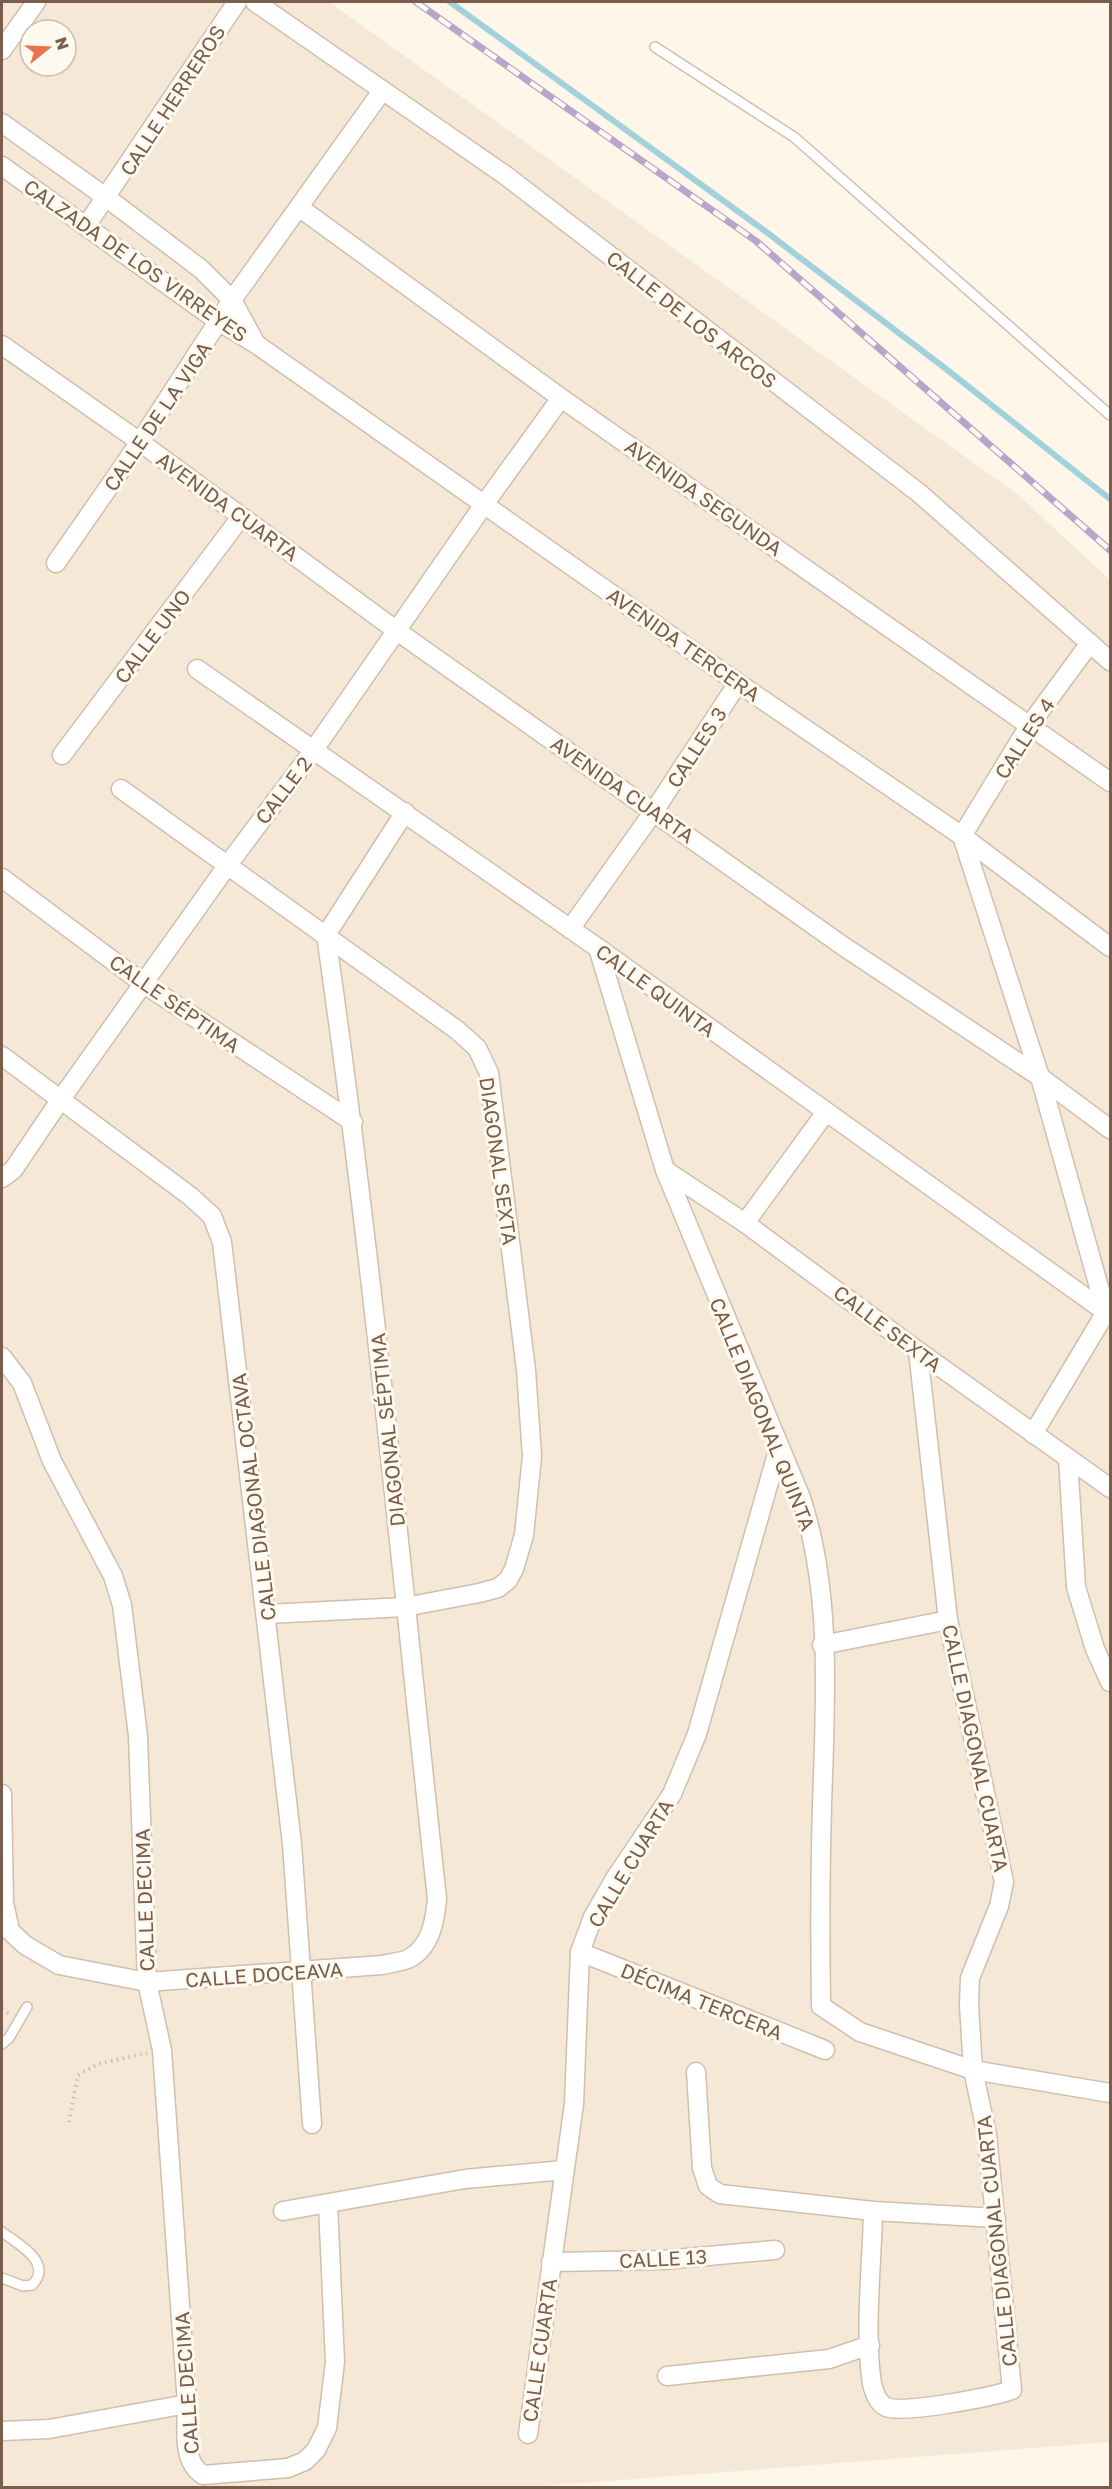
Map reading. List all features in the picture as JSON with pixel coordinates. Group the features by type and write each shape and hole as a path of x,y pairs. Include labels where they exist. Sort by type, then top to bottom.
{"street":[{"path":"2,50 36,2"},
{"name":"CALLE HERREROS","path":"86,226 237,2"},
{"name":"CALLE DE LOS ARCOS","path":"255,2 505,175 919,493 1110,661"},
{"name":"CALLE DE LA VIGA","path":"56,564 220,322 232,300 382,91"},
{"name":"CALZADA DE LOS VIRREYES","path":"2,123 201,269 232,300 256,344"},
{"name":"CALZADA DE LOS VIRREYES","path":"2,166 220,322 256,344"},
{"name":"AVENIDA SEGUNDA","path":"300,208 561,398 1110,782"},
{"name":"AVENIDA TERCERA","path":"256,344 738,683 962,836 1110,947"},
{"name":"AVENIDA CUARTA","path":"2,345 140,442 397,631 843,946 1040,1077 1110,1129"},
{"name":"CALLE 2","path":"2,1178 13,1170 226,866 313,751 485,503 561,398"},
{"name":"CALLE UNO","path":"62,755 241,517"},
{"name":"CALLES 4","path":"962,836 1029,726 1090,643"},
{"name":"CALLE QUINTA","path":"197,669 598,948 1108,1314"},
{"name":"CALLES 3","path":"570,929 654,811 738,683"},
{"name":"DIAGONAL SEXTA","path":"121,789 457,1030 477,1048 489,1073 526,1370 531,1456 524,1535 514,1569 508,1580 498,1588 405,1607 267,1614"},
{"path":"326,935 405,812"},
{"path":"962,836 1040,1077 1108,1314 1033,1434"},
{"name":"CALLE SÉPTIMA","path":"2,878 144,984 353,1122"},
{"name":"DIAGONAL SÉPTIMA","path":"326,935 353,1122 437,1899 434,1926"},
{"name":"CALLE DIAGONAL QUINTA","path":"598,948 665,1170 780,1447 813,1535 819,1582 825,1707 820,1872 821,2006 860,2032 973,2070"},
{"name":"CALLE DIAGONAL OCTAVA","path":"2,1056 190,1196 212,1216 222,1242 292,1844 312,2124"},
{"path":"745,1223 826,1112"},
{"name":"CALLE SEXTA","path":"665,1170 745,1223 918,1351 1110,1488"},
{"name":"CALLE DIAGONAL CUARTA","path":"870,2345 872,2386 879,2401 887,2407 987,2398 1012,2390 987,2135 973,2070 970,1978 999,1906 1004,1882 948,1620 918,1351"},
{"name":"CALLE DECIMA","path":"2,1357 22,1383 52,1461 113,1576 122,1605 138,1736 147,1982 162,2050 187,2404 188,2455 194,2469 203,2475 288,2468 304,2461 320,2443 327,2428 335,2362 328,2204"},
{"name":"CALLE CUARTA","path":"528,2434 574,2104 580,1952 593,1917 616,1877 672,1794 697,1734 780,1447"},
{"path":"1068,1459 1076,1587 1095,1649 1110,1682"},
{"path":"822,1645 948,1620"},
{"name":"CALLE DOCEAVA","path":"2,1794 6,1916 10,1931 59,1965 147,1982 382,1965 410,1958 425,1943 434,1926"},
{"name":"DÉCIMA TERCERA","path":"580,1952 825,2050"},
{"path":"973,2070 1110,2093"},
{"path":"696,2072 702,2168 708,2186 720,2194 873,2211 996,2218"},
{"path":"283,2211 465,2179 564,2170"},
{"path":"667,2376 829,2359 870,2345 873,2211"},
{"name":"CALLE 13","path":"551,2262 663,2260 775,2250"},
{"path":"2,2431 49,2429 187,2404"}],"lane":[{"path":"655,47 794,137 1110,415"},
{"path":"2,2044 9,2038 27,2007"},
{"path":"2,2232 35,2258 40,2270 38,2279 32,2285 23,2286 2,2278"}],"path":[{"path":"69,2121 78,2075 98,2064 162,2050"}],"shaded area":[{"path":"2,2 329,2 1017,494 1110,580 1110,2442 531,2487 2,2488"}],"waterway":[{"path":"450,2 765,231 950,372 1110,499"}],"railway":[{"path":"416,2 756,241 1110,550"}]}
